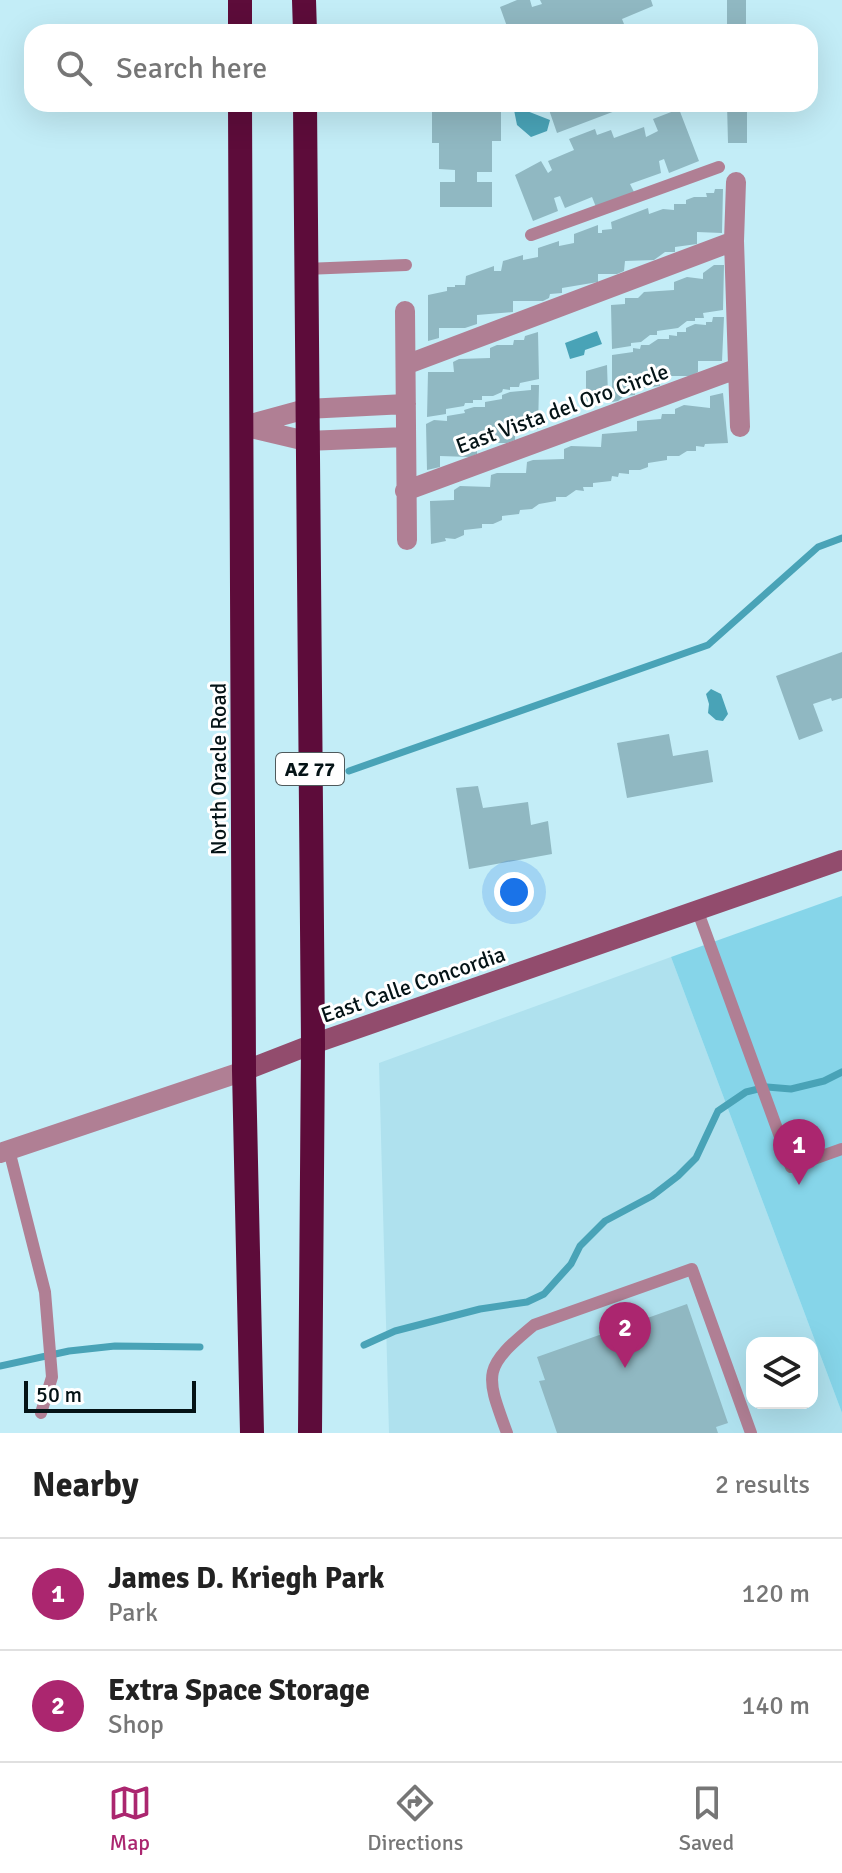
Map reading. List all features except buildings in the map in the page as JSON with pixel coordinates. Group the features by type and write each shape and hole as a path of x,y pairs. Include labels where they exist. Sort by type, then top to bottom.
{"highway":[{"path":"240,0 240,24"},
{"path":"304,0 305,24"},
{"name":"North Oracle Road","path":"240,112 244,1071 252,1433"},
{"name":"AZ 77","path":"305,112 313,1044 310,1433"}],"street":[{"path":"736,182 736,369 740,427"},
{"path":"408,364 734,241"},
{"path":"405,311 408,364 407,540"},
{"name":"East Vista del Oro Circle","path":"405,491 736,369"},
{"path":"243,426 306,409 406,404"},
{"path":"243,426 306,441 406,437"},
{"name":"East Calle Concordia","path":"4,1151 244,1071 313,1044 842,860"}],"lane":[{"path":"531,235 719,167"},
{"path":"305,269 406,265"},
{"path":"698,912 791,1167 842,1149"},
{"path":"4,1151 45,1292 52,1377 41,1413"},
{"path":"507,1433 490,1384 496,1362 515,1341 534,1325 692,1269 751,1433"}],"shaded area":[{"path":"514,112 530,112 550,120 547,131 531,137 517,125"},
{"path":"597,331 602,344 570,359 565,343"},
{"path":"711,689 721,694 728,714 723,721 716,720 708,713 706,694"},
{"path":"842,896 842,1413 818,1349 818,1337 814,1337 671,957"},
{"path":"671,957 814,1337 746,1337 746,1409 818,1409 818,1349 842,1413 842,1433 389,1433 379,1063"}],"waterway":[{"path":"349,771 708,645 818,547 842,538"},
{"path":"364,1345 395,1331 480,1309 527,1302 544,1294 571,1264 580,1246 605,1221 652,1196 696,1158 718,1111 746,1092 767,1087 791,1089 824,1081 842,1072"},
{"path":"0,1366 69,1351 115,1346 200,1347"}],"place":[{"name":"James D. Kriegh Park","path":"799,1185"},
{"name":"Extra Space Storage","path":"625,1368"}]}
